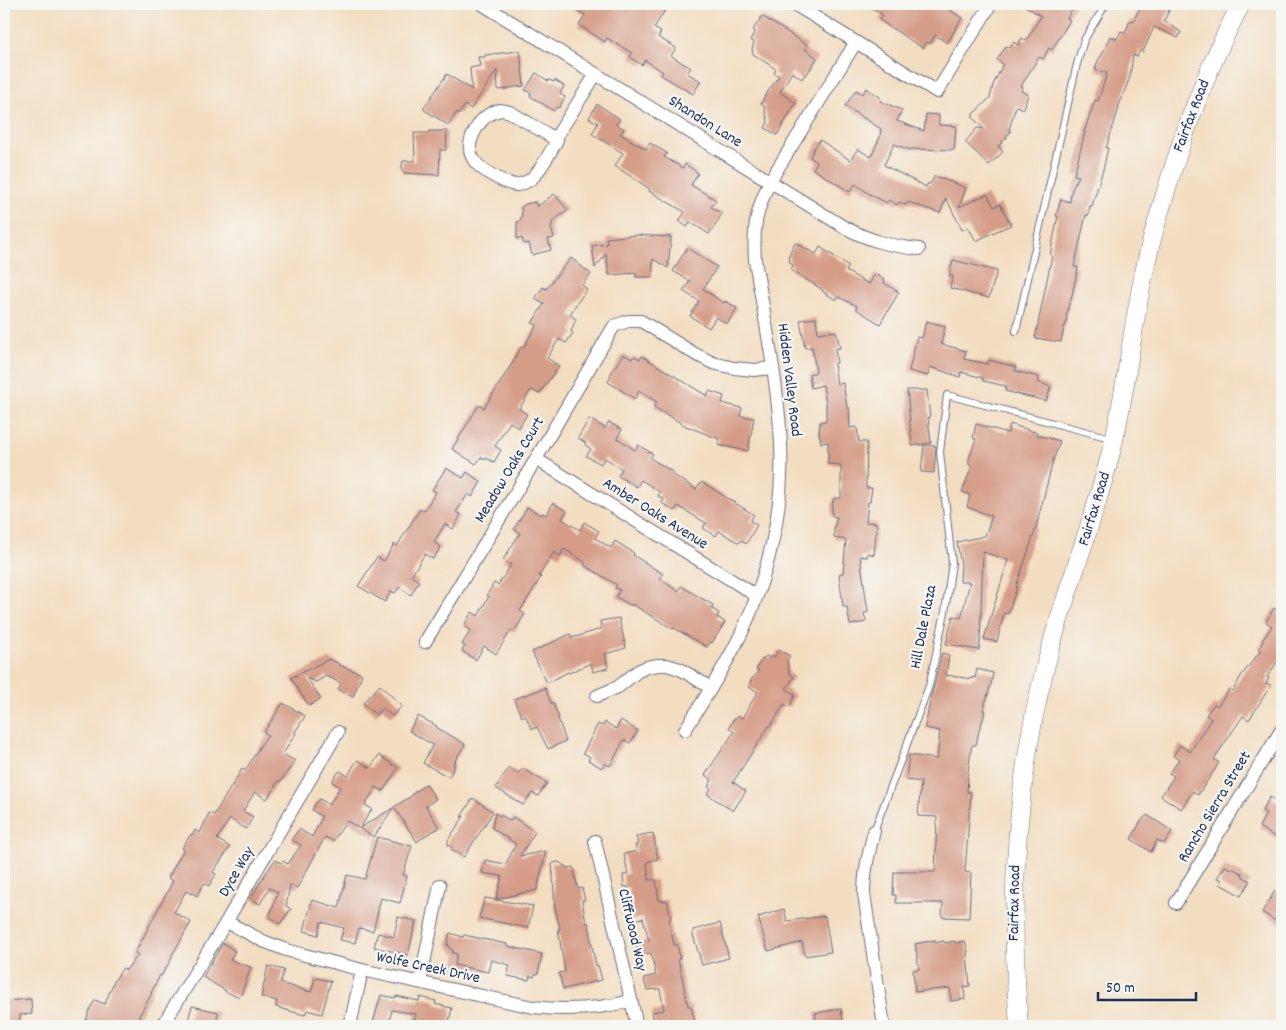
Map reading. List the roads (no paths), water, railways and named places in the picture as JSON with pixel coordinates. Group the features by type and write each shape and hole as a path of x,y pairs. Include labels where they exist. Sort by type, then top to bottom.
{"main road":[{"name":"Fairfax Road","path":"1019,1026 1015,970 1014,888 1024,777 1033,722 1045,668 1063,605 1095,510 1114,439 1123,398 1144,272 1173,166 1192,112 1213,62 1241,4"}],"street":[{"name":"Shandon Lane","path":"482,4 857,234 876,242 896,247 919,249"},
{"path":"794,4 937,92 991,4"},
{"name":"Hidden Valley Road","path":"685,730 725,665 742,633 757,596 776,522 781,446 779,410 755,260 755,220 761,200 770,181 856,42"},
{"path":"555,139 510,112 501,110 486,116 480,122 471,138 471,156 481,168 508,183 516,185 532,179 596,74"},
{"name":"Meadow Oaks Court","path":"425,642 614,326 628,321 641,321 695,354 714,363 740,369 773,368"},
{"name":"Amber Oaks Avenue","path":"536,459 757,596"},
{"path":"597,696 618,687 638,671 658,665 667,665 680,669 711,688"},
{"name":"Rancho Sierra Street","path":"1176,903 1282,729"},
{"name":"Dyce Way","path":"162,1026 338,732"},
{"name":"Hill Dale Plaza","path":"874,831 867,860 864,894 884,1026"},
{"name":"Cliffwood Way","path":"595,841 637,1026"},
{"path":"420,982 440,885"},
{"name":"Wolfe Creek Drive","path":"226,922 263,942 286,950 362,970 532,1006 554,1010 586,1009 631,1001"},
{"path":"350,1026 362,970"}],"lane":[{"path":"1016,331 1077,64 1084,40 1106,4"},
{"name":"Hill Dale Plaza","path":"874,831 929,686 945,612 952,563 940,452 947,395 1114,439"}]}
